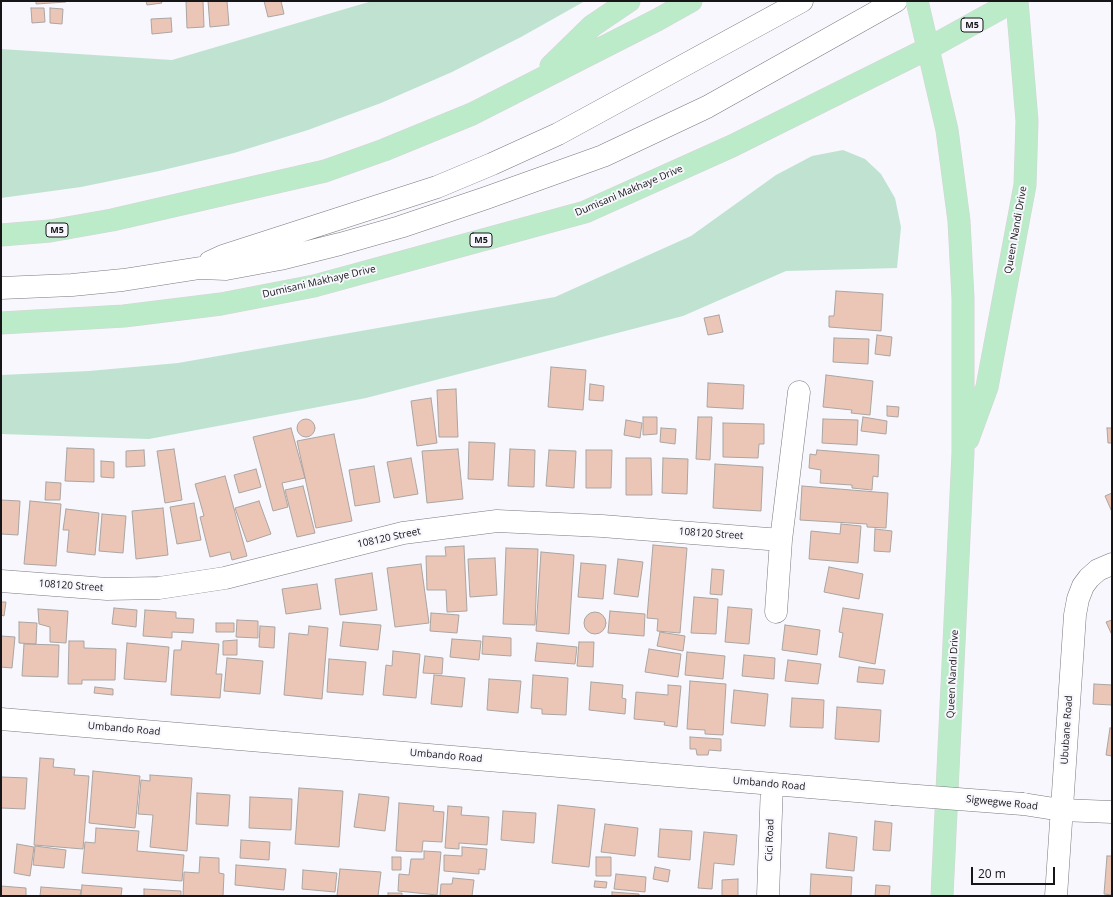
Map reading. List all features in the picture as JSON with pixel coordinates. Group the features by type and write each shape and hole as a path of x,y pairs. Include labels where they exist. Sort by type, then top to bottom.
{"main road":[{"path":"538,80 592,26 630,1"},
{"name":"M5","path":"1,235 50,231 112,220 325,171 384,150 472,114 657,20 691,1"},
{"name":"Queen Nandi Drive","path":"917,1 948,130 959,220 963,298 964,453 942,896"},
{"name":"Dumisani Makhaye Drive","path":"1,323 124,316 221,304 314,286 585,212 732,146 929,48 1014,1"},
{"name":"Queen Nandi Drive","path":"964,453 987,387 1025,185 1027,121 1017,1"}],"street":[{"path":"200,268 224,256 437,186 492,164 558,134 802,1"},
{"path":"1,288 72,285 123,280 200,268 226,269 280,259 400,227 478,201 603,156 707,107 896,1"},
{"path":"776,612 781,540 799,392"},
{"name":"108120 Street","path":"1,581 107,589 159,588 224,578 403,534 497,521 602,526 781,540"},
{"name":"Ububane Road","path":"1056,896 1074,615 1083,586 1089,578 1105,567"},
{"name":"Umbando Road","path":"1,719 892,794"},
{"name":"Cici Road","path":"768,896 772,784"},
{"name":"Sigwegwe Road","path":"892,794 1023,804 1061,810 1112,812"}],"green space":[{"path":"372,1 585,1 521,37 452,72 381,103 308,130 234,153 159,171 81,187 1,198 1,49 172,60"},
{"path":"843,150 865,159 881,174 895,198 901,227 897,268 786,271 683,316 366,398 149,439 1,434 1,375 89,371 178,363 555,297 691,236 776,175 812,156"}],"building":[{"path":"36,1 66,1 66,2 36,4"},
{"path":"146,1 161,1 162,3 147,5"},
{"path":"186,1 203,1 204,27 187,28"},
{"path":"208,1 227,1 229,25 210,27"},
{"path":"264,1 281,1 284,14 268,17"},
{"path":"31,8 44,8 45,22 32,23"},
{"path":"50,8 63,9 62,24 50,23"},
{"path":"171,18 172,32 152,34 151,19"},
{"path":"836,291 883,294 881,331 829,327 829,316 834,316"},
{"path":"719,315 723,332 708,335 704,318"},
{"path":"877,335 892,337 890,356 875,354"},
{"path":"834,338 869,339 868,364 833,362"},
{"path":"551,367 586,370 583,410 548,407"},
{"path":"826,375 873,381 870,415 851,413 852,410 823,407"},
{"path":"708,383 744,385 743,409 707,407"},
{"path":"590,384 604,386 603,401 589,400"},
{"path":"456,389 458,437 439,437 437,390"},
{"path":"431,398 437,443 417,446 411,401"},
{"path":"887,406 899,407 898,417 887,416"},
{"path":"643,417 657,417 657,434 643,435"},
{"path":"698,417 712,417 710,460 696,459"},
{"path":"863,417 887,421 886,434 861,431"},
{"path":"302,419 310,419 315,424 313,435 310,437 302,437 297,432 297,424"},
{"path":"823,419 858,420 857,445 822,443"},
{"path":"626,420 642,423 640,438 624,435"},
{"path":"723,423 764,424 764,444 759,444 758,458 723,457"},
{"path":"291,428 305,478 282,483 288,507 273,511 253,437"},
{"path":"661,428 676,429 675,444 660,442"},
{"path":"1107,428 1112,428 1112,443 1108,443"},
{"path":"334,434 352,521 316,528 297,441"},
{"path":"469,442 495,443 493,480 468,479"},
{"path":"67,448 94,449 94,482 65,481"},
{"path":"174,449 182,500 165,503 157,451"},
{"path":"458,449 463,499 427,503 422,451"},
{"path":"510,449 535,450 534,487 508,486"},
{"path":"144,450 145,466 126,467 126,451"},
{"path":"549,450 576,451 574,488 546,486"},
{"path":"586,450 612,450 611,488 586,488"},
{"path":"817,450 879,455 878,477 873,476 872,490 852,488 852,485 820,483 821,470 809,468 810,454 816,455"},
{"path":"411,458 418,494 394,498 387,462"},
{"path":"626,458 651,458 652,495 626,495"},
{"path":"663,458 688,459 687,494 662,493"},
{"path":"101,461 114,462 114,478 101,477"},
{"path":"715,464 763,467 761,511 713,508"},
{"path":"374,466 380,502 355,506 349,470"},
{"path":"256,469 261,487 239,493 234,475"},
{"path":"225,476 247,556 232,560 230,552 210,557 200,517 204,516 195,484"},
{"path":"46,482 61,483 60,500 45,500"},
{"path":"303,486 315,533 297,537 285,490"},
{"path":"802,486 888,493 886,528 867,527 867,524 800,520"},
{"path":"1112,493 1112,512 1105,496"},
{"path":"1,500 20,501 18,535 1,534"},
{"path":"30,501 61,504 56,566 24,564"},
{"path":"259,501 271,534 247,542 235,508"},
{"path":"194,503 201,540 177,544 170,507"},
{"path":"163,508 168,555 136,559 132,511"},
{"path":"66,509 99,513 95,555 67,552 69,530 63,530"},
{"path":"102,514 126,516 123,553 99,551"},
{"path":"841,524 861,526 858,563 809,559 811,531 840,534"},
{"path":"875,529 892,531 890,552 874,551"},
{"path":"653,545 687,548 680,633 657,631 658,619 647,618"},
{"path":"464,546 467,611 447,612 446,590 427,590 426,556 446,556 445,547"},
{"path":"506,548 538,549 535,625 503,624"},
{"path":"541,552 574,555 569,634 536,631"},
{"path":"495,558 497,595 470,597 468,559"},
{"path":"618,559 643,562 638,597 614,594"},
{"path":"581,563 606,565 603,599 578,597"},
{"path":"421,564 429,623 395,627 387,568"},
{"path":"829,567 863,574 859,599 824,592"},
{"path":"712,569 724,570 722,595 710,594"},
{"path":"372,573 377,610 340,615 335,579"},
{"path":"317,584 321,609 286,614 282,589"},
{"path":"694,597 718,599 716,634 691,633"},
{"path":"1,602 6,602 4,616 1,615"},
{"path":"728,607 752,609 749,644 725,642"},
{"path":"114,608 137,610 136,627 112,624"},
{"path":"843,608 883,614 875,664 839,657 843,633 839,632"},
{"path":"38,609 68,611 66,643 50,642 50,627 39,624"},
{"path":"145,610 176,612 176,618 194,619 193,633 172,632 172,638 143,636"},
{"path":"610,611 645,614 644,636 608,633"},
{"path":"595,612 603,615 606,623 603,631 595,634 587,631 584,623 587,615"},
{"path":"431,613 459,615 457,633 430,631"},
{"path":"237,620 258,621 258,638 236,637"},
{"path":"1112,620 1112,635 1106,622"},
{"path":"19,622 37,623 36,644 19,643"},
{"path":"343,622 381,625 378,650 340,646"},
{"path":"216,623 234,623 234,632 216,632"},
{"path":"785,625 820,630 817,655 782,650"},
{"path":"260,626 275,627 274,648 259,647"},
{"path":"309,626 328,628 322,699 284,695 289,633 308,635"},
{"path":"660,632 685,636 683,651 657,646"},
{"path":"1,636 15,637 12,668 1,667"},
{"path":"483,636 511,638 511,656 482,654"},
{"path":"452,639 481,641 479,660 450,657"},
{"path":"237,640 237,655 223,655 223,641"},
{"path":"69,641 84,641 84,648 116,649 115,680 82,680 82,684 68,684"},
{"path":"182,641 219,644 216,674 222,674 220,698 171,695 174,650 181,650"},
{"path":"579,642 594,642 593,667 577,666"},
{"path":"127,643 169,647 166,682 124,679"},
{"path":"537,643 577,647 575,664 535,661"},
{"path":"24,644 59,645 58,677 22,676"},
{"path":"649,649 681,654 678,677 645,672"},
{"path":"393,651 420,654 416,698 383,695 386,665 392,666"},
{"path":"687,652 725,656 723,679 685,675"},
{"path":"744,655 775,658 774,679 742,676"},
{"path":"425,656 443,658 442,674 423,673"},
{"path":"227,658 263,661 260,694 224,691"},
{"path":"329,659 366,662 363,695 327,692"},
{"path":"788,660 821,664 818,684 785,681"},
{"path":"859,667 885,670 883,684 857,682"},
{"path":"434,675 465,678 462,707 431,704"},
{"path":"533,675 568,678 566,715 542,714 542,709 531,708"},
{"path":"489,679 521,681 518,713 487,710"},
{"path":"690,681 726,684 723,735 705,734 705,730 687,729"},
{"path":"591,682 623,685 622,698 626,699 625,714 589,710"},
{"path":"1094,684 1112,685 1112,705 1093,704"},
{"path":"668,685 681,686 677,727 664,725 665,722 634,719 636,692 668,695"},
{"path":"95,687 113,689 113,695 94,693"},
{"path":"734,690 768,694 765,726 731,723"},
{"path":"792,698 824,700 823,728 790,727"},
{"path":"837,707 881,710 879,742 835,739"},
{"path":"1110,728 1112,728 1112,756 1106,755"},
{"path":"690,737 721,739 721,751 709,750 708,755 697,755 696,749 690,749"},
{"path":"40,758 54,759 53,767 75,769 74,775 89,776 83,849 34,845"},
{"path":"93,771 140,776 135,828 89,823"},
{"path":"150,775 192,778 187,851 150,847 153,815 138,814 141,780 150,781"},
{"path":"1,777 27,778 25,809 1,808"},
{"path":"299,788 343,791 339,847 295,844"},
{"path":"197,793 230,795 228,826 196,824"},
{"path":"359,794 389,797 385,831 354,827"},
{"path":"250,797 292,799 291,830 249,828"},
{"path":"399,803 434,806 433,811 444,812 442,842 423,841 422,852 396,851"},
{"path":"558,805 595,809 589,867 552,863"},
{"path":"448,806 462,807 461,815 489,817 487,845 459,843 459,849 445,848"},
{"path":"503,811 536,813 534,843 501,840"},
{"path":"875,821 892,823 890,851 873,850"},
{"path":"605,824 638,828 635,856 601,852"},
{"path":"96,828 139,831 137,851 184,855 182,881 82,873 85,842 95,843"},
{"path":"660,829 692,831 690,860 658,857"},
{"path":"704,832 737,835 734,865 714,863 712,889 698,888"},
{"path":"829,833 857,837 854,871 826,868"},
{"path":"241,840 270,842 269,860 240,858"},
{"path":"17,844 34,847 30,876 14,873"},
{"path":"35,846 66,850 64,868 33,865"},
{"path":"462,847 487,849 485,870 479,869 479,874 444,871 444,855 462,856"},
{"path":"424,851 441,852 437,895 398,891 399,874 409,875 411,859 424,859"},
{"path":"1107,856 1112,856 1112,895 1104,894"},
{"path":"200,857 219,858 219,873 224,874 223,896 183,896 184,872 199,873"},
{"path":"392,857 401,857 401,870 392,870"},
{"path":"596,857 611,857 611,876 596,876"},
{"path":"236,865 286,869 284,890 235,885"},
{"path":"655,867 670,870 668,882 653,879"},
{"path":"340,869 381,872 378,896 337,896"},
{"path":"303,870 337,873 335,892 302,889"},
{"path":"616,874 646,877 645,892 614,889"},
{"path":"811,874 852,877 851,896 810,896"},
{"path":"453,878 474,880 472,896 440,896 441,884 452,884"},
{"path":"738,879 738,896 722,896 722,880"},
{"path":"595,881 607,882 606,888 594,887"},
{"path":"82,885 122,888 121,896 81,896"},
{"path":"876,885 890,886 889,896 875,896"},
{"path":"1,886 26,888 26,896 1,896"},
{"path":"41,887 81,890 80,896 40,896"},
{"path":"144,889 181,891 181,896 144,896"},
{"path":"612,892 639,894 639,896 612,896"},
{"path":"388,893 402,893 402,896 388,896"}]}
